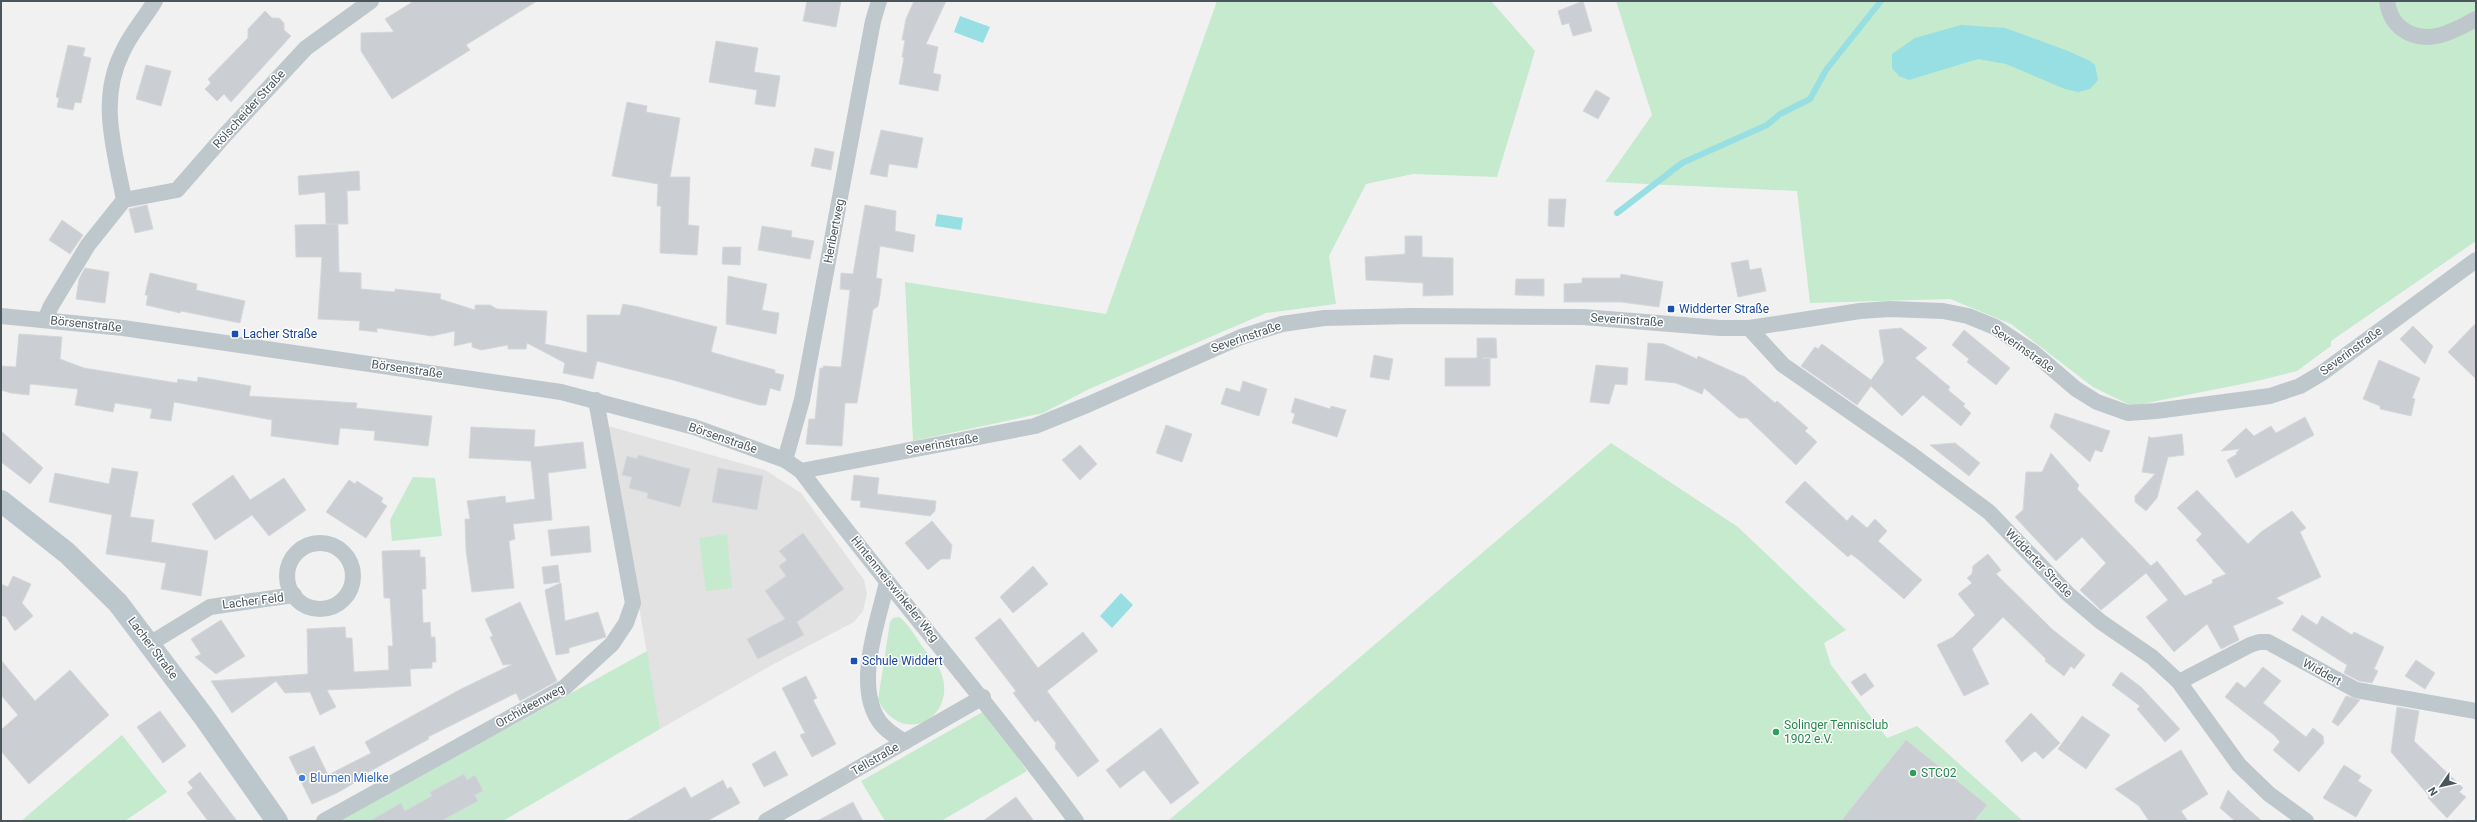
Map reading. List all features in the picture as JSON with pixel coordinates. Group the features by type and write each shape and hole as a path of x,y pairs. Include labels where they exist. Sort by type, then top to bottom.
{"street":[{"path":"45,320 51,306 88,245 124,200 108,121 108,103 121,54 155,1"},
{"name":"Rölscheider Straße","path":"124,200 178,190 225,135 306,48 371,1"},
{"name":"Heribertweg","path":"784,460 802,400 874,21 880,1"},
{"path":"2387,1 2390,14 2396,24 2416,36 2443,35 2476,19"},
{"name":"Severinstraße","path":"802,471 1035,426 1241,336 1294,322 1404,316 1518,315 1623,318 1720,328 1749,328 1802,318 1890,309 1943,311 1968,316 1995,327 2034,354 2076,389 2097,402 2128,413 2143,413 2270,396 2300,386 2322,373 2476,260"},
{"name":"Börsenstraße","path":"1,316 124,328 561,392 694,427 784,460 802,471"},
{"name":"Widderter Straße","path":"1749,328 1783,365 1974,499 2068,594 2101,622 2152,657 2179,682 2240,765 2269,794 2306,821"},
{"name":"Orchideenweg","path":"324,821 561,690 617,637 629,615 632,603 596,400"},
{"name":"Hintenmeiswinkeler Weg","path":"802,471 887,582 983,697 1076,821"},
{"name":"Lacher Straße","path":"1,501 93,577 118,603 150,643 277,821"},
{"name":"Lacher Feld","path":"150,643 210,607 294,595 306,605 315,608 330,607 343,599 352,582 353,572 346,556 341,550 325,543 308,545 300,550 291,560 287,573 288,582 294,595"},
{"path":"887,582 870,658 868,691 879,722 890,733 905,742"},
{"name":"Widdert","path":"2179,682 2250,645 2259,642 2268,642 2356,690 2476,711"},
{"name":"Tellstraße","path":"766,821 983,697"}],"shaded area":[{"path":"608,426 765,470 801,493 864,580 867,594 863,611 854,622 772,665 660,729"}],"green space":[{"path":"1217,1 1491,1 1535,51 1497,177 1413,174 1366,184 1329,256 1336,304 1266,313 1089,389 1043,413 913,441 905,282 1106,314"},
{"path":"1616,1 2476,1 2476,241 2331,341 2331,346 2297,371 2257,381 2132,406 2093,387 2011,324 1950,299 1810,303 1797,191 1605,182 1652,115"},
{"path":"1611,443 1738,527 1846,630 1824,643 1831,665 1887,738 1917,726 2023,821 1168,821"},
{"path":"413,477 435,478 442,536 392,541 390,520"},
{"path":"727,534 732,588 706,591 699,538"},
{"path":"899,617 908,626 939,668 944,685 943,700 937,712 927,720 915,724 902,723 889,715 878,700 890,622 893,618"},
{"path":"647,651 660,729 503,821 340,821"},
{"path":"986,710 1027,771 941,821 885,821 861,781"},
{"path":"122,735 167,792 125,821 21,821"}],"water":[{"path":"960,16 990,27 983,43 954,32"},
{"path":"1961,25 2005,28 2068,51 2090,61 2095,65 2098,80 2090,89 2078,92 2065,89 2006,64 1978,59 1909,80 1899,76 1892,68 1892,54 1915,38"},
{"path":"937,214 963,218 961,230 935,226"},
{"path":"1121,593 1133,605 1112,628 1100,616"}],"building":[{"path":"414,1 537,1 466,45 470,50 392,99 361,51 361,33 394,32 385,19"},
{"path":"807,1 841,1 836,27 803,21"},
{"path":"914,1 946,1 926,44 938,47 933,73 941,75 938,91 899,84 904,58 902,57 905,40 902,40 906,19"},
{"path":"1583,1 1592,31 1573,36 1569,23 1562,25 1558,11"},
{"path":"265,11 272,18 279,18 284,23 284,30 291,36 231,102 224,94 217,101 205,89 211,83 208,79 248,38 248,29"},
{"path":"716,41 758,48 754,72 780,76 775,107 755,104 757,90 709,82"},
{"path":"68,45 85,48 83,56 91,58 81,103 75,102 73,110 57,107 59,98 56,97"},
{"path":"146,65 171,71 161,106 136,99"},
{"path":"1596,90 1610,98 1598,119 1583,111"},
{"path":"627,102 647,106 646,112 680,118 670,177 690,177 688,225 699,226 697,255 660,253 661,206 657,206 658,184 612,176"},
{"path":"881,130 923,138 917,168 889,164 887,177 870,174"},
{"path":"815,148 834,152 831,170 811,166"},
{"path":"359,171 360,190 347,191 348,224 326,224 325,192 299,195 298,176"},
{"path":"1549,199 1566,199 1564,227 1548,226"},
{"path":"147,205 153,229 135,233 129,209"},
{"path":"865,205 896,211 895,231 915,235 913,252 880,246 876,278 882,279 878,306 873,310 857,403 845,403 842,446 806,444 809,419 815,419 820,368 823,368 823,366 841,367 850,290 840,289 841,273 853,274"},
{"path":"62,220 83,235 70,254 49,240"},
{"path":"338,224 339,272 361,273 361,289 395,292 395,289 441,294 440,299 475,310 475,305 490,305 497,309 547,311 545,344 587,353 587,315 620,315 623,304 639,307 717,327 711,352 775,370 775,373 784,375 780,391 770,388 766,405 759,405 673,380 597,361 593,379 563,373 565,363 527,343 526,349 508,349 508,345 481,350 472,347 472,342 454,346 455,331 432,336 377,328 377,332 359,330 360,321 318,319 322,257 296,257 295,225"},
{"path":"762,226 792,231 791,237 814,241 810,259 758,250"},
{"path":"1405,236 1422,236 1422,257 1453,258 1453,295 1423,296 1423,283 1366,280 1365,257 1405,254"},
{"path":"723,247 741,247 740,265 722,264"},
{"path":"1748,260 1750,270 1761,268 1766,291 1738,297 1731,263"},
{"path":"85,268 109,272 105,303 76,299 79,279"},
{"path":"150,273 197,284 196,290 245,301 240,323 181,311 180,313 146,305 148,295 145,295"},
{"path":"1621,274 1663,282 1659,307 1621,302 1564,302 1564,284 1582,283 1582,278 1620,278"},
{"path":"728,276 767,284 762,310 779,313 776,334 726,324"},
{"path":"1516,279 1544,279 1544,296 1515,295"},
{"path":"2476,323 2476,379 2448,352"},
{"path":"2413,326 2433,346 2425,364 2400,339"},
{"path":"1901,328 1927,348 1915,358 1950,387 1948,390 1965,404 1963,406 1971,413 1961,426 1923,395 1902,416 1871,386 1857,405 1801,366 1815,347 1818,349 1822,344 1871,380 1884,362 1879,330"},
{"path":"1964,330 2010,368 1996,385 1967,362 1969,359 1952,345"},
{"path":"19,334 62,337 60,359 84,368 177,383 178,379 197,382 198,377 251,386 249,396 357,403 356,408 432,416 428,446 374,440 375,431 340,428 338,445 271,436 272,420 174,402 171,421 150,418 152,409 115,403 113,412 75,405 78,389 30,384 29,395 11,393 1,390 1,366 16,367"},
{"path":"1477,338 1496,338 1497,358 1490,358 1490,386 1445,386 1445,358 1477,358"},
{"path":"1648,343 1664,344 1697,359 1698,356 1745,377 1775,403 1777,401 1808,428 1805,431 1817,442 1796,465 1747,418 1739,418 1704,388 1702,394 1676,383 1645,380"},
{"path":"1374,355 1393,359 1389,380 1370,377"},
{"path":"2379,360 2420,378 2412,398 2415,399 2411,416 2380,409 2380,406 2363,399"},
{"path":"1596,365 1628,368 1627,385 1615,384 1609,404 1590,402"},
{"path":"1243,381 1267,389 1259,416 1221,404 1226,388 1240,392"},
{"path":"1295,398 1330,409 1331,406 1346,410 1337,437 1292,423 1295,414 1291,412"},
{"path":"2055,413 2110,431 2102,452 2095,450 2090,462 2050,427"},
{"path":"2305,417 2314,435 2236,478 2227,460 2237,454 2236,453 2240,449 2221,451 2246,428 2254,436 2271,426 2276,433"},
{"path":"1166,425 1192,434 1182,462 1156,453"},
{"path":"471,427 535,430 534,447 583,442 586,468 548,473 552,520 513,524 515,539 509,541 514,588 472,592 466,550 465,519 470,519 467,501 505,496 506,503 535,499 531,461 469,458"},
{"path":"1,431 43,468 30,484 1,462"},
{"path":"2182,434 2184,455 2168,457 2157,498 2146,511 2135,502 2135,496 2155,474 2142,472 2149,436 2151,438"},
{"path":"1955,443 1980,463 1969,476 1930,445"},
{"path":"1080,445 1097,464 1080,480 1062,460"},
{"path":"2051,453 2079,485 2077,489 2151,566 2157,561 2185,596 2213,583 2212,580 2226,574 2196,540 2202,534 2177,508 2197,490 2248,544 2261,532 2292,511 2306,528 2300,532 2321,577 2276,598 2284,603 2233,626 2239,640 2221,649 2207,624 2174,652 2146,617 2168,600 2146,573 2101,610 2080,590 2106,563 2082,537 2056,561 2015,517 2023,510 2026,472 2042,472"},
{"path":"638,455 690,469 680,507 647,498 648,493 629,488 632,477 622,475 627,456 637,459"},
{"path":"112,468 138,472 130,517 154,520 151,542 208,551 201,596 161,589 166,563 106,554 112,515 49,502 55,473 109,484"},
{"path":"718,468 763,476 757,510 712,502"},
{"path":"233,475 250,500 284,478 306,510 269,536 252,515 215,540 192,504"},
{"path":"854,475 879,478 877,494 936,501 935,511 930,516 860,507 861,501 851,500"},
{"path":"349,480 355,484 357,481 383,498 381,502 387,506 366,538 326,512"},
{"path":"1805,481 1847,521 1852,515 1867,528 1875,519 1887,531 1878,541 1922,580 1904,599 1851,554 1848,557 1785,502"},
{"path":"932,521 952,545 950,559 941,559 928,570 905,543"},
{"path":"589,526 591,552 551,556 548,530"},
{"path":"803,533 844,589 797,622 804,635 758,659 747,639 785,619 765,591 786,576 779,566 787,560 779,551"},
{"path":"420,550 420,557 425,557 426,589 422,589 423,623 430,622 431,637 435,637 436,662 432,662 432,668 410,669 411,686 327,690 336,707 320,715 310,692 285,693 276,681 232,713 211,681 308,674 307,629 345,627 346,638 352,638 354,672 389,670 388,646 393,646 390,598 384,598 382,551"},
{"path":"1988,554 2001,570 1996,574 2053,630 2085,655 2074,669 2071,666 2064,676 2045,661 2046,659 2003,617 1972,649 1989,684 1964,696 1937,645 1953,637 1975,615 1958,594 1972,583 1967,578 1972,574 1973,566"},
{"path":"558,565 560,582 544,584 542,567"},
{"path":"1033,566 1048,584 1013,613 1000,597"},
{"path":"13,576 31,584 22,603 33,616 15,631 6,617 1,615 1,584 8,587"},
{"path":"561,583 565,621 598,612 606,637 569,648 569,653 556,655 545,590"},
{"path":"520,602 557,681 520,701 516,693 428,737 429,739 365,774 366,776 337,793 312,804 289,757 314,746 328,775 371,753 365,742 461,689 513,664 503,665 490,637 493,636 485,619"},
{"path":"2302,615 2317,625 2322,616 2352,635 2354,632 2384,647 2374,669 2378,671 2372,683 2359,681 2344,673 2347,665 2292,630"},
{"path":"1000,618 1038,668 1083,632 1098,651 1047,691 1099,761 1078,777 1055,748 1056,743 1038,720 1035,722 1013,693 1016,691 975,638"},
{"path":"221,620 245,656 216,674 195,657 201,654 191,639"},
{"path":"1,660 35,701 70,670 109,715 29,784 1,751 1,730 18,715 1,695"},
{"path":"2416,660 2435,673 2425,689 2405,676"},
{"path":"2263,667 2281,681 2263,703 2306,737 2313,728 2323,736 2324,743 2299,772 2273,750 2280,742 2274,735 2225,697 2237,682 2245,688"},
{"path":"2121,672 2141,687 2180,729 2165,742 2137,709 2140,706 2112,685"},
{"path":"1865,673 1874,686 1861,696 1851,682"},
{"path":"806,676 817,698 813,700 836,744 812,757 800,735 805,733 782,688"},
{"path":"2346,696 2360,700 2338,726 2332,722"},
{"path":"2397,707 2419,711 2414,741 2463,788 2459,792 2466,797 2447,818 2428,798 2429,796 2391,752"},
{"path":"160,711 186,746 163,763 137,727"},
{"path":"2031,713 2060,743 2043,759 2035,751 2022,762 2005,741"},
{"path":"2082,716 2110,735 2086,769 2058,749"},
{"path":"1161,728 1199,783 1171,804 1144,770 1120,788 1106,770"},
{"name":"STC02","path":"1906,740 1987,805 1974,821 1841,821"},
{"path":"2181,750 2208,794 2181,811 2188,821 2149,821 2139,806 2115,789"},
{"path":"775,751 788,775 764,787 752,764"},
{"path":"2344,765 2361,776 2358,781 2372,790 2356,817 2323,798"},
{"path":"200,772 237,821 208,821 187,793 193,788 188,782"},
{"path":"464,774 467,780 475,775 483,791 475,795 478,801 441,821 370,821 401,803 405,811 432,796 430,792"},
{"path":"723,780 727,789 731,787 740,803 707,821 626,821 685,787 691,798"},
{"path":"2228,790 2262,821 2235,821 2220,808"},
{"path":"1016,797 1034,821 983,821"},
{"path":"853,802 863,821 817,821"}],"waterway":[{"path":"1617,213 1682,163 1767,125 1780,114 1810,99 1826,70 1881,1"}],"place":[{"name":"Widderter Straße","path":"1671,309"},
{"name":"Lacher Straße","path":"235,334"},
{"name":"Schule Widdert","path":"854,661"},
{"name":"Solinger Tennisclub 1902 e.V.","path":"1776,732"},
{"name":"STC02","path":"1913,773"},
{"name":"Blumen Mielke","path":"302,778"}]}
